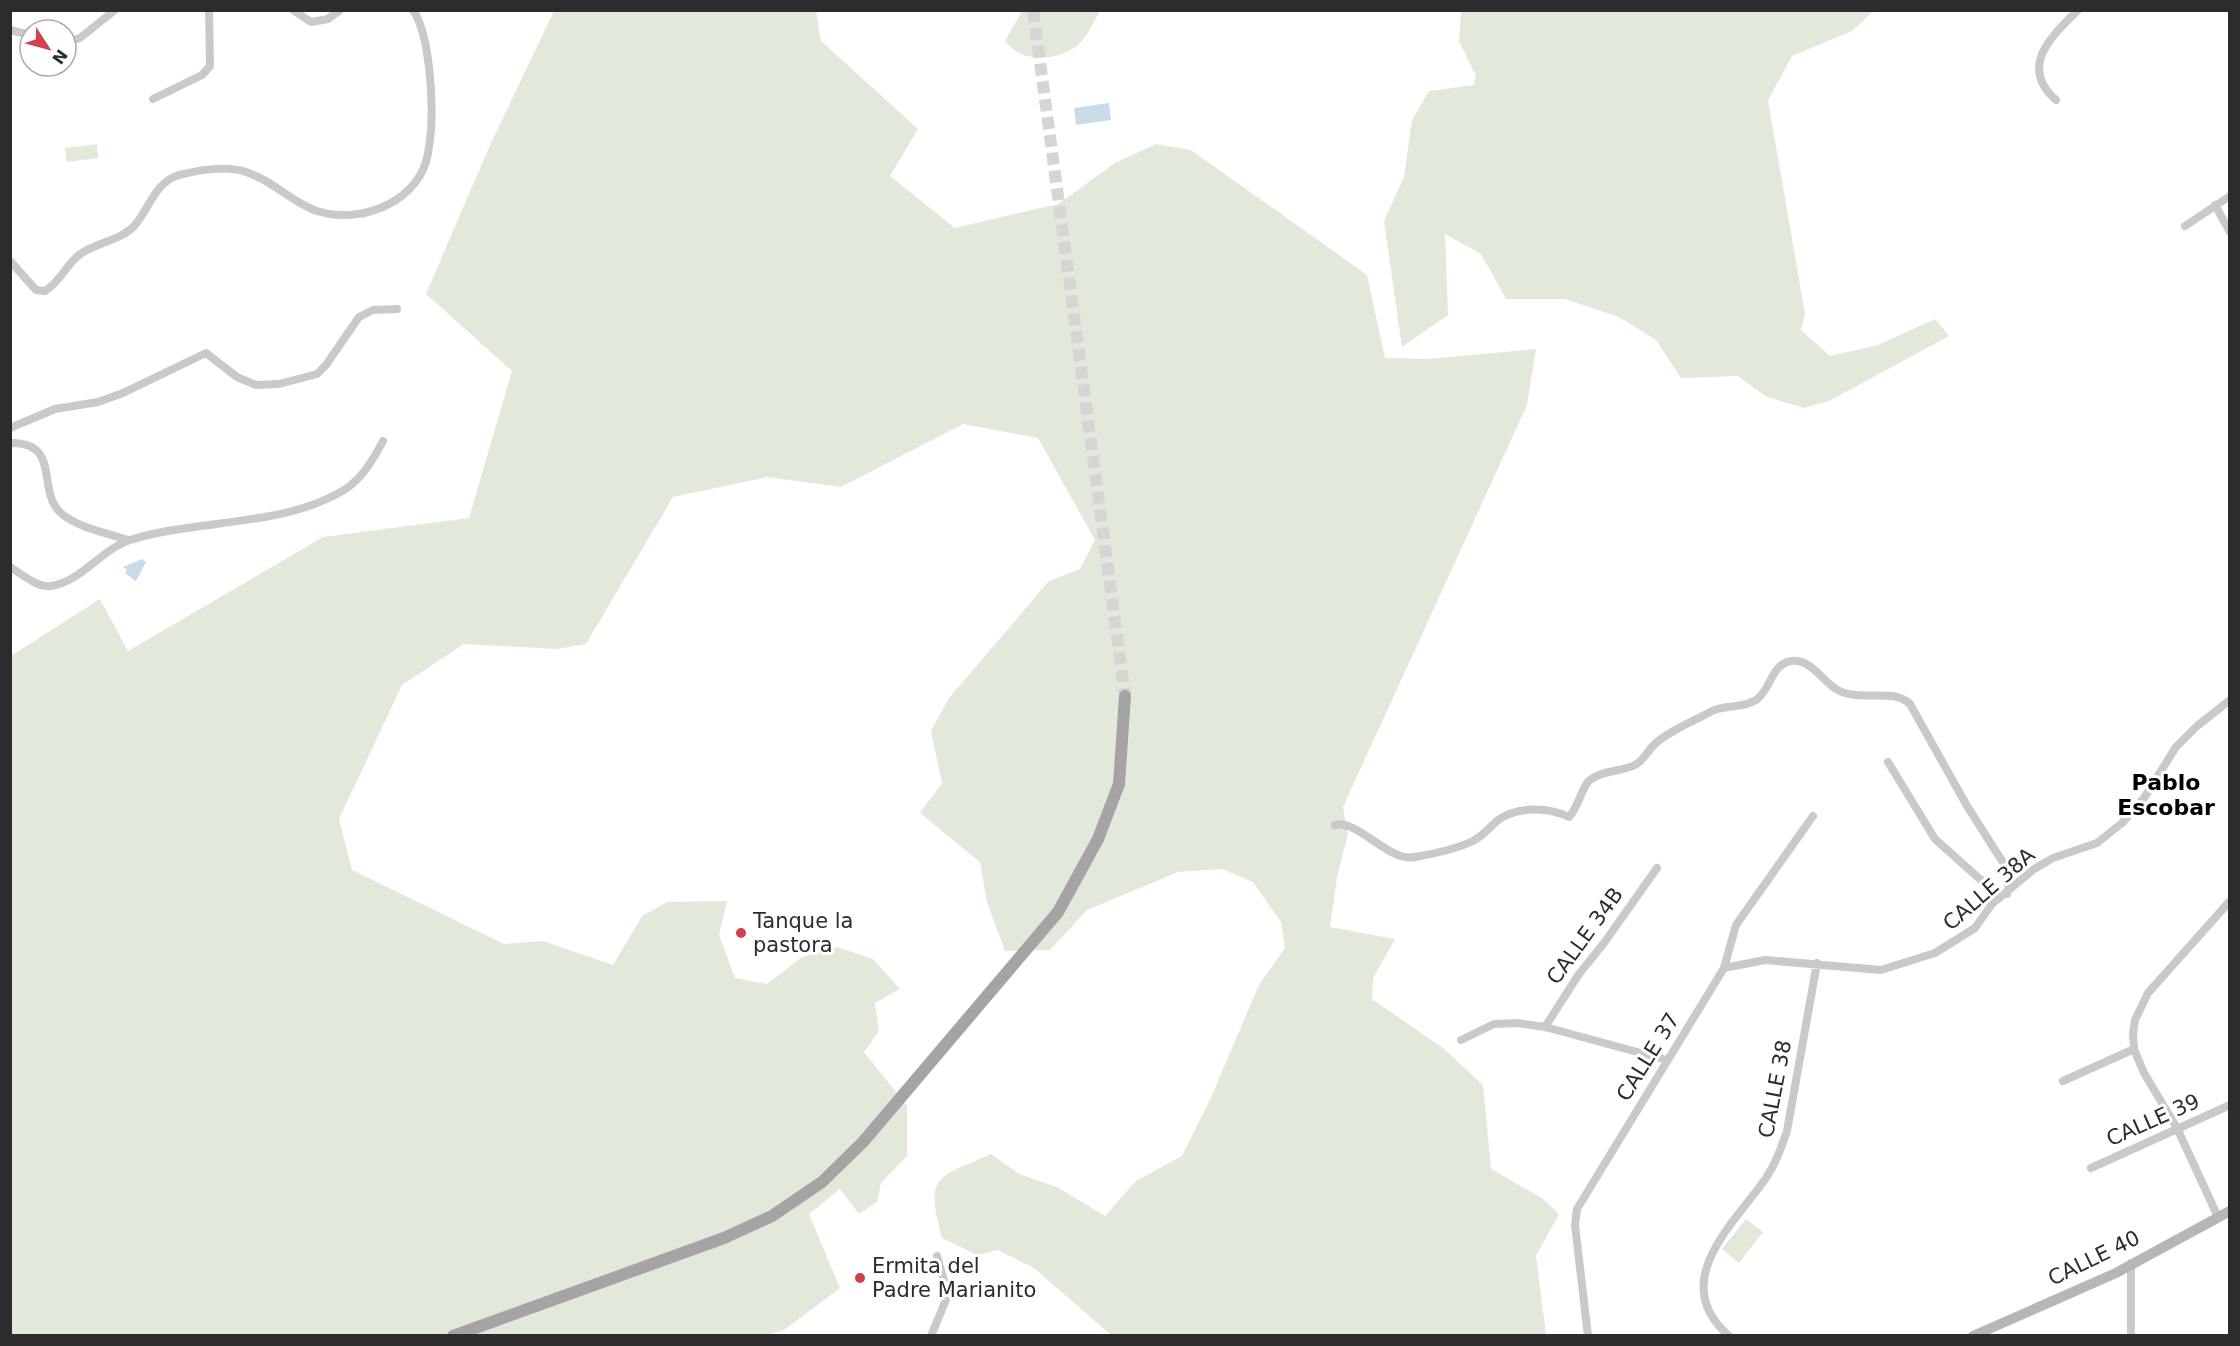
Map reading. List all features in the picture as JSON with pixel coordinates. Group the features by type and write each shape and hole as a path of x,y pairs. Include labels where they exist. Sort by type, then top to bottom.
{"main road":[{"path":"453,1335 724,1238 772,1216 822,1182 863,1142 1058,912 1098,839 1119,784 1125,696"}],"street":[{"path":"78,39 115,10"},
{"path":"153,99 202,75 210,66 209,10"},
{"path":"292,10 311,22 328,19 340,10"},
{"path":"10,261 32,286 43,292 52,286 78,255 134,226 157,191 175,176 200,170 244,171 265,179 316,211 354,216 381,209 402,195 425,163 431,124 425,45 413,10"},
{"path":"2056,100 2050,94 2041,76 2041,55 2052,36 2078,10"},
{"path":"2185,226 2229,196"},
{"path":"2216,205 2229,232"},
{"path":"10,428 55,409 98,402 123,393 197,355 206,353 237,377 256,385 279,384 317,374 326,365 359,317 373,310 397,309"},
{"path":"10,567 33,582 49,587 64,582 128,540 304,507 348,487 361,474 383,441"},
{"path":"10,443 30,446 40,454 45,463 51,495 61,513 91,528 128,540"},
{"path":"1335,825 1350,827 1386,848 1411,858 1474,841 1500,819 1516,813 1538,809 1556,811 1569,817 1579,806 1585,786 1590,780 1635,765 1645,758 1654,744 1669,733 1711,712 1722,708 1737,708 1755,700 1766,691 1772,675 1784,663 1794,661 1810,666 1837,691 1873,697 1900,697 1910,704 1967,806 2010,873 2012,878 2007,894"},
{"name":"CALLE 38A","path":"1724,968 1765,960 1881,970 1935,954 1975,928 1992,904 2007,894 2034,869 2053,858 2097,843 2122,824 2145,798 2176,747 2229,700"},
{"path":"1888,762 1935,839 1982,881 1992,894 1992,904"},
{"name":"CALLE 37","path":"1588,1335 1575,1224 1577,1209 1724,968 1736,925 1813,816"},
{"name":"CALLE 34B","path":"1545,1027 1579,974 1657,868"},
{"path":"2218,1217 2177,1128 2144,1073 2134,1049 2133,1033 2135,1020 2143,1000 2229,901"},
{"name":"CALLE 38","path":"1729,1335 1712,1321 1705,1301 1703,1272 1715,1245 1767,1176 1779,1155 1787,1131 1817,963"},
{"path":"1461,1040 1494,1024 1545,1027 1667,1060"},
{"path":"2063,1081 2134,1049"},
{"name":"CALLE 39","path":"2091,1168 2229,1105"},
{"name":"CALLE 40","path":"1973,1335 2116,1273 2229,1211"},
{"path":"931,1335 948,1295 937,1256"},
{"path":"2131,1263 2131,1335"}],"shaded area":[{"path":"554,11 816,11 821,41 918,129 890,176 955,228 1058,204 1115,163 1156,144 1191,150 1367,275 1385,358 1428,359 1536,349 1527,405 1343,807 1348,834 1337,877 1330,927 1395,939 1373,978 1372,999 1443,1048 1483,1085 1491,1169 1542,1198 1559,1214 1536,1256 1546,1335 1111,1335 1034,1268 998,1250 977,1255 942,1238 935,1201 936,1189 940,1181 958,1168 991,1154 1019,1174 1057,1187 1105,1216 1136,1181 1182,1156 1210,1100 1259,985 1285,948 1281,922 1253,882 1222,869 1178,872 1087,910 1050,950 1005,951 987,902 980,862 920,813 942,783 931,731 949,698 1049,581 1080,569 1095,540 1038,438 963,424 841,487 767,477 673,497 586,644 557,649 464,644 402,685 339,819 352,870 504,944 543,941 613,965 642,916 667,902 727,901 719,935 735,978 767,984 802,957 837,947 873,959 900,989 875,1003 879,1031 864,1052 907,1106 907,1156 881,1183 877,1202 859,1214 840,1189 809,1214 840,1288 784,1330 768,1335 11,1336 11,656 100,599 128,651 323,537 469,518 512,371 426,294 491,143"},
{"path":"1022,11 1100,11 1077,46 1058,55 1039,58 1020,53 1005,41"},
{"path":"1461,11 1874,11 1852,31 1792,56 1768,100 1805,314 1801,330 1830,356 1878,345 1935,319 1949,336 1829,401 1804,408 1767,397 1738,376 1681,378 1656,340 1619,317 1565,299 1506,299 1481,254 1445,234 1448,315 1402,347 1384,221 1404,177 1412,120 1429,91 1474,85 1476,76 1459,41"},
{"path":"97,144 98,158 67,162 65,148"},
{"path":"1746,1219 1763,1232 1739,1263 1722,1249"}],"water":[{"path":"1109,103 1111,120 1076,125 1074,108"},
{"path":"142,559 146,562 136,581 125,573 127,570 123,567"}],"tunnel":[{"path":"1033,10 1125,696"}],"place":[{"name":"Tanque la pastora","path":"741,933"},
{"name":"Ermita del Padre Marianito","path":"860,1278"}],"district":[{"name":"Pablo Escobar","path":"2166,794"}]}
